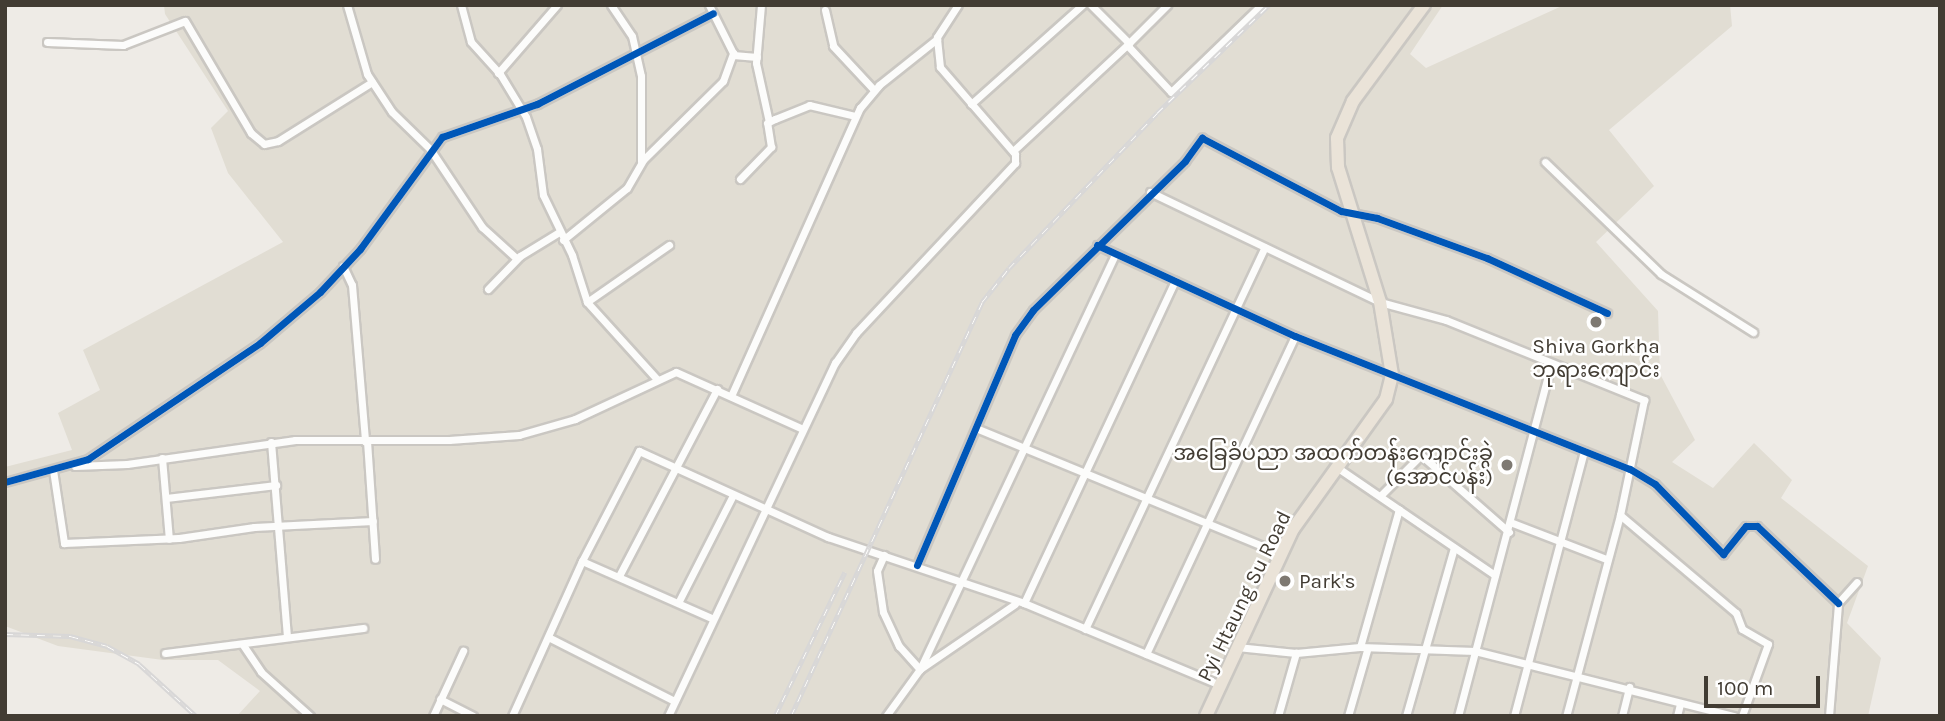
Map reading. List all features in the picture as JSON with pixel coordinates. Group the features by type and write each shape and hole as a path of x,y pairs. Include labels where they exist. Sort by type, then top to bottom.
{"highway":[{"name":"Pyi Htaung Su Road","path":"1206,716 1281,554 1309,503 1377,416 1392,375 1380,302 1338,167 1337,138 1342,122 1424,5"}],"street":[{"path":"347,5 372,82 392,112 430,149 482,227 517,259"},
{"path":"461,5 471,42 498,73 520,111 537,149 543,195 587,302 656,377"},
{"path":"498,73 556,5"},
{"path":"611,5 632,36 636,54 643,94 640,165"},
{"path":"488,289 517,259 561,236 627,188 640,165 694,107 716,93 733,55 709,5"},
{"path":"740,179 771,147 769,122 761,100 757,57 761,5"},
{"path":"731,396 855,116 874,90 937,39 958,5"},
{"path":"971,104 1082,5"},
{"path":"1091,5 1171,92 1261,5"},
{"path":"1013,151 1167,5"},
{"path":"825,10 832,46 874,90"},
{"path":"5,482 67,467 97,453 260,343 344,267 430,149 455,131 520,111 713,13"},
{"path":"47,42 123,46 185,22 251,133 264,144 288,135 372,82"},
{"path":"668,716 711,618 835,363 856,333 1015,163 1013,151 945,77 937,39"},
{"path":"733,55 757,57"},
{"path":"769,122 809,105 855,116"},
{"path":"917,565 1016,335 1097,244 1185,161 1202,138 1341,211 1353,212 1487,258 1607,313"},
{"path":"1545,162 1661,274 1753,332"},
{"path":"1150,192 1380,302 1446,320 1644,400 1620,514 1566,716"},
{"path":"1097,244 1295,335 1630,469 1655,484 1723,554 1745,526 1756,526 1838,603"},
{"path":"587,302 669,245"},
{"path":"1085,629 1265,247"},
{"path":"886,716 919,669 1115,254"},
{"path":"344,267 352,285 375,559"},
{"path":"919,669 1019,603 1084,475 1175,281"},
{"path":"1146,654 1211,522 1295,335"},
{"path":"1458,716 1536,432 1551,364"},
{"path":"67,467 162,458 271,442 519,435 575,419 656,377 676,372 803,429"},
{"path":"620,575 673,466 716,389"},
{"path":"976,428 1084,475 1147,496 1211,522 1281,554"},
{"path":"271,442 287,636"},
{"path":"512,716 550,638 582,561 639,451 764,510 1019,603 1220,685"},
{"path":"1514,716 1584,451"},
{"path":"97,453 102,465"},
{"path":"1380,496 1422,455 1509,532"},
{"path":"162,458 169,539"},
{"path":"1338,468 1495,575"},
{"path":"53,471 64,543 169,539 279,526 373,520"},
{"path":"166,498 276,485"},
{"path":"679,601 733,495"},
{"path":"1348,716 1399,509"},
{"path":"1620,514 1736,613 1742,629 1768,643 1742,716"},
{"path":"1510,522 1560,539 1606,559"},
{"path":"1406,716 1454,548"},
{"path":"884,555 877,570 883,612 900,646 919,669"},
{"path":"582,561 679,601 711,618"},
{"path":"1829,716 1838,603 1857,582"},
{"path":"165,653 363,628"},
{"path":"550,638 674,701"},
{"path":"243,645 261,672 310,716"},
{"path":"1237,647 1296,653 1426,647 1475,651 1629,687 1680,704 1731,715"},
{"path":"433,716 463,651"},
{"path":"1278,716 1296,653"},
{"path":"1622,716 1629,687"},
{"path":"440,699 474,716"},
{"path":"1677,716 1680,704"}],"shaded area":[{"path":"164,5 1443,5 1410,54 1426,68 1564,5 1730,5 1732,26 1609,130 1654,186 1596,242 1658,311 1660,374 1695,440 1672,462 1713,488 1754,443 1792,480 1781,498 1868,566 1847,623 1881,658 1868,716 237,716 260,691 218,660 163,660 58,646 5,626 5,467 72,450 58,413 100,390 83,350 283,242 228,173 211,128 228,111 165,14"}],"railway":[{"path":"791,716 982,302 1009,268 1157,113 1269,5"},
{"path":"775,716 845,572"},
{"path":"5,634 70,636 107,646 139,664 196,716"}],"cycle path":[{"path":"5,482 88,459 260,343 320,292 360,249 442,137 537,104 713,13"},
{"path":"917,565 1015,335 1033,310 1185,161 1202,138 1341,211 1377,218 1487,258 1607,313"},
{"path":"1097,245 1295,336 1630,469 1655,484 1723,554 1746,526 1757,526 1838,603"}],"place":[{"name":"Shiva Gorkha ဘုရားကျောင်း","path":"1596,322"},
{"name":"အခြေခံပညာ အထက်တန်းကျောင်းခွဲ (အောင်ပန်း)","path":"1507,465"},
{"name":"Park's","path":"1285,581"}]}
